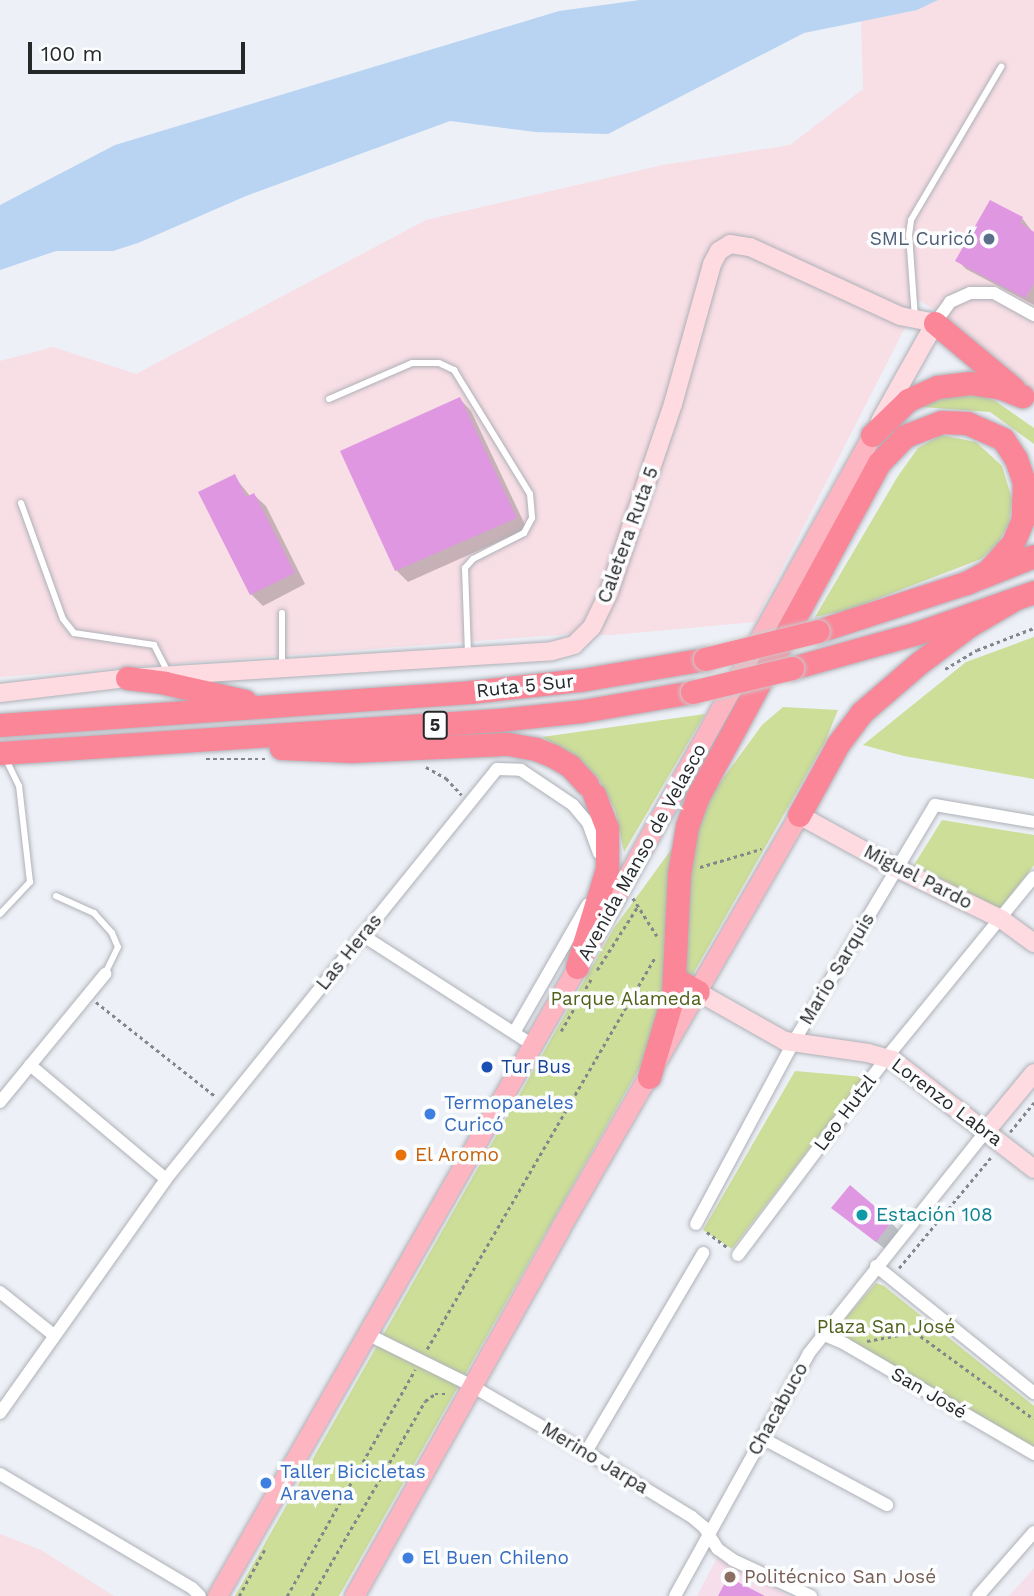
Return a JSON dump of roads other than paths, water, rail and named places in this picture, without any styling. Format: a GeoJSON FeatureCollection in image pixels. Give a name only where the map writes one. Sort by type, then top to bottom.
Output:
{"type":"FeatureCollection","features":[{"type":"Feature","properties":{"kind":"highway"},"geometry":{"type":"LineString","coordinates":[[917,319],[1028,400]]}},
{"type":"Feature","properties":{"kind":"highway"},"geometry":{"type":"LineString","coordinates":[[872,435],[908,400],[937,387],[982,384],[1028,400]]}},
{"type":"Feature","properties":{"kind":"highway"},"geometry":{"type":"LineString","coordinates":[[649,1077],[669,1017],[669,967],[679,874],[687,826],[697,798],[879,463],[905,436],[941,422],[980,426],[1003,439],[1016,459],[1024,482],[1023,519],[1013,543],[988,571],[966,583]]}},
{"type":"Feature","properties":{"kind":"highway","name":"Ruta 5 Sur"},"geometry":{"type":"LineString","coordinates":[[0,725],[534,686],[705,659],[818,631],[966,583],[1034,556]]}},
{"type":"Feature","properties":{"kind":"highway"},"geometry":{"type":"LineString","coordinates":[[799,815],[838,744],[861,713],[919,663],[970,625],[1024,596]]}},
{"type":"Feature","properties":{"kind":"highway","name":"Ruta 5 Sur"},"geometry":{"type":"LineString","coordinates":[[1,753],[522,718],[692,692],[880,644],[1024,596]]}},
{"type":"Feature","properties":{"kind":"highway"},"geometry":{"type":"LineString","coordinates":[[127,678],[280,706]]}},
{"type":"Feature","properties":{"kind":"highway"},"geometry":{"type":"LineString","coordinates":[[176,743],[351,751],[508,744],[527,746],[554,757],[570,766],[590,789],[607,828],[607,869],[577,967]]}},
{"type":"Feature","properties":{"kind":"highway"},"geometry":{"type":"LineString","coordinates":[[669,967],[698,992]]}},
{"type":"Feature","properties":{"kind":"main road","name":"Avenida Manso de Velasco"},"geometry":{"type":"LineString","coordinates":[[217,1596],[624,884],[872,435]]}},
{"type":"Feature","properties":{"kind":"main road"},"geometry":{"type":"LineString","coordinates":[[354,1596],[799,815]]}},
{"type":"Feature","properties":{"kind":"street","name":"Caletera Ruta 5"},"geometry":{"type":"LineString","coordinates":[[0,693],[127,678],[568,648],[580,641],[592,627],[609,592],[659,448],[712,264],[725,246],[739,244],[750,247],[917,319]]}},
{"type":"Feature","properties":{"kind":"street"},"geometry":{"type":"LineString","coordinates":[[918,353],[912,334],[917,319],[970,293],[993,293],[1034,315]]}},
{"type":"Feature","properties":{"kind":"street","name":"Avenida Manso de Velasco"},"geometry":{"type":"LineString","coordinates":[[872,435],[918,353],[917,319]]}},
{"type":"Feature","properties":{"kind":"street","name":"Las Heras"},"geometry":{"type":"LineString","coordinates":[[0,1413],[166,1178],[497,769],[521,770],[573,805],[588,823],[600,855],[594,892],[515,1031]]}},
{"type":"Feature","properties":{"kind":"street","name":"Mario Sarquis"},"geometry":{"type":"LineString","coordinates":[[696,1224],[793,1044],[935,805],[1034,822]]}},
{"type":"Feature","properties":{"kind":"street","name":"Miguel Pardo"},"geometry":{"type":"LineString","coordinates":[[799,815],[896,868],[1001,919],[1034,943]]}},
{"type":"Feature","properties":{"kind":"street","name":"Leo Hutzl"},"geometry":{"type":"LineString","coordinates":[[738,1255],[887,1057],[1034,877]]}},
{"type":"Feature","properties":{"kind":"street"},"geometry":{"type":"LineString","coordinates":[[362,935],[533,1045]]}},
{"type":"Feature","properties":{"kind":"street"},"geometry":{"type":"LineString","coordinates":[[0,1102],[105,974]]}},
{"type":"Feature","properties":{"kind":"street","name":"Lorenzo Labra"},"geometry":{"type":"LineString","coordinates":[[698,992],[793,1044],[887,1057],[1034,1169]]}},
{"type":"Feature","properties":{"kind":"street"},"geometry":{"type":"LineString","coordinates":[[30,1065],[166,1178]]}},
{"type":"Feature","properties":{"kind":"street","name":"Chacabuco"},"geometry":{"type":"LineString","coordinates":[[675,1596],[822,1334],[1034,1073]]}},
{"type":"Feature","properties":{"kind":"street"},"geometry":{"type":"LineString","coordinates":[[586,1452],[703,1252]]}},
{"type":"Feature","properties":{"kind":"street"},"geometry":{"type":"LineString","coordinates":[[876,1266],[1034,1393]]}},
{"type":"Feature","properties":{"kind":"street"},"geometry":{"type":"LineString","coordinates":[[0,1292],[54,1336]]}},
{"type":"Feature","properties":{"kind":"street","name":"Merino Jarpa"},"geometry":{"type":"LineString","coordinates":[[367,1334],[420,1360],[467,1394],[586,1452],[692,1517],[709,1534],[718,1549],[733,1560],[811,1596]]}},
{"type":"Feature","properties":{"kind":"street","name":"San José"},"geometry":{"type":"LineString","coordinates":[[822,1334],[1034,1454]]}},
{"type":"Feature","properties":{"kind":"street"},"geometry":{"type":"LineString","coordinates":[[762,1438],[887,1505]]}},
{"type":"Feature","properties":{"kind":"street"},"geometry":{"type":"LineString","coordinates":[[0,1474],[192,1588],[200,1596]]}},
{"type":"Feature","properties":{"kind":"street"},"geometry":{"type":"LineString","coordinates":[[978,1596],[1034,1532]]}},
{"type":"Feature","properties":{"kind":"lane"},"geometry":{"type":"LineString","coordinates":[[917,319],[909,234],[911,220],[1001,67]]}},
{"type":"Feature","properties":{"kind":"lane"},"geometry":{"type":"LineString","coordinates":[[329,398],[412,363],[439,363],[447,366],[454,370],[530,494],[532,518],[524,533],[473,559],[465,568],[468,656]]}},
{"type":"Feature","properties":{"kind":"lane"},"geometry":{"type":"LineString","coordinates":[[22,503],[63,619],[74,633],[154,645],[170,675]]}},
{"type":"Feature","properties":{"kind":"lane"},"geometry":{"type":"LineString","coordinates":[[282,613],[282,668]]}},
{"type":"Feature","properties":{"kind":"lane"},"geometry":{"type":"LineString","coordinates":[[0,914],[30,882],[19,786],[1,753]]}},
{"type":"Feature","properties":{"kind":"lane"},"geometry":{"type":"LineString","coordinates":[[57,895],[94,913],[112,933],[118,947],[105,974]]}},
{"type":"Feature","properties":{"kind":"water"},"geometry":{"type":"Polygon","coordinates":[[[640,0],[938,0],[917,10],[804,33],[608,134],[535,132],[450,121],[246,196],[138,243],[113,251],[56,251],[0,270],[0,205],[115,145],[559,11],[640,0]]]}},
{"type":"Feature","properties":{"kind":"place","name":"SML Curicó"},"geometry":{"type":"Point","coordinates":[989,239]}},
{"type":"Feature","properties":{"kind":"place","name":"Tur Bus"},"geometry":{"type":"Point","coordinates":[487,1067]}},
{"type":"Feature","properties":{"kind":"place","name":"Termopaneles Curicó"},"geometry":{"type":"Point","coordinates":[430,1114]}},
{"type":"Feature","properties":{"kind":"place","name":"El Aromo"},"geometry":{"type":"Point","coordinates":[401,1155]}},
{"type":"Feature","properties":{"kind":"place","name":"Estación 108"},"geometry":{"type":"Point","coordinates":[862,1215]}},
{"type":"Feature","properties":{"kind":"place","name":"Taller Bicicletas Aravena"},"geometry":{"type":"Point","coordinates":[266,1483]}},
{"type":"Feature","properties":{"kind":"place","name":"El Buen Chileno"},"geometry":{"type":"Point","coordinates":[408,1558]}},
{"type":"Feature","properties":{"kind":"place","name":"Politécnico San José"},"geometry":{"type":"Point","coordinates":[730,1577]}},
{"type":"Feature","properties":{"kind":"park label","name":"Parque Alameda"},"geometry":{"type":"Point","coordinates":[626,999]}},
{"type":"Feature","properties":{"kind":"park label","name":"Plaza San José"},"geometry":{"type":"Point","coordinates":[886,1327]}}]}
